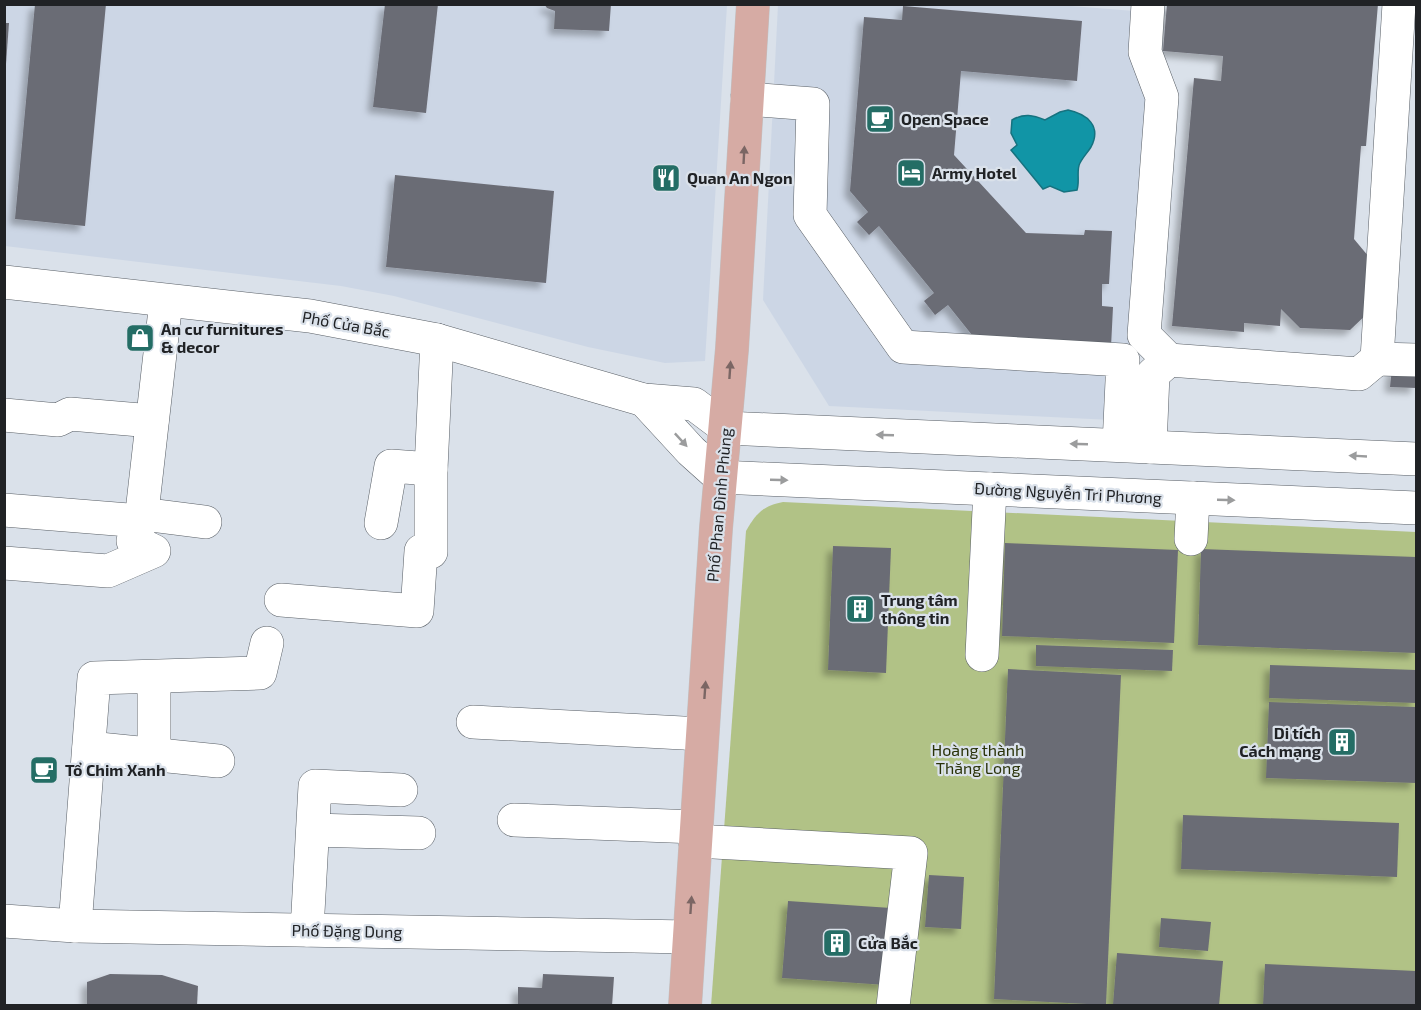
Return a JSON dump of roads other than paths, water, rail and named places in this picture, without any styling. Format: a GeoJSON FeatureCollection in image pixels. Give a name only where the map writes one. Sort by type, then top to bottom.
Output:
{"type":"FeatureCollection","features":[{"type":"Feature","properties":{"kind":"main road","name":"Phố Phan Đình Phùng"},"geometry":{"type":"LineString","coordinates":[[685,1005],[753,4]]}},
{"type":"Feature","properties":{"kind":"street"},"geometry":{"type":"LineString","coordinates":[[1148,4],[1145,52],[1162,97],[1144,335],[1169,360],[1359,374],[1377,359],[1416,360]]}},
{"type":"Feature","properties":{"kind":"street"},"geometry":{"type":"LineString","coordinates":[[1377,359],[1399,4]]}},
{"type":"Feature","properties":{"kind":"street"},"geometry":{"type":"LineString","coordinates":[[747,99],[813,104],[810,215],[903,347],[1123,360],[1135,446]]}},
{"type":"Feature","properties":{"kind":"street","name":"Phố Cửa Bắc"},"geometry":{"type":"LineString","coordinates":[[4,282],[310,316],[437,340],[644,400],[694,404],[726,428]]}},
{"type":"Feature","properties":{"kind":"street"},"geometry":{"type":"LineString","coordinates":[[4,563],[108,571],[154,551],[133,541],[141,518],[166,301]]}},
{"type":"Feature","properties":{"kind":"street"},"geometry":{"type":"LineString","coordinates":[[281,600],[417,611],[421,551],[431,552],[431,469],[437,340]]}},
{"type":"Feature","properties":{"kind":"street"},"geometry":{"type":"LineString","coordinates":[[1135,446],[1153,374],[1169,360]]}},
{"type":"Feature","properties":{"kind":"street"},"geometry":{"type":"LineString","coordinates":[[644,400],[691,451],[720,477]]}},
{"type":"Feature","properties":{"kind":"street"},"geometry":{"type":"LineString","coordinates":[[4,415],[58,420],[69,414],[152,422]]}},
{"type":"Feature","properties":{"kind":"street"},"geometry":{"type":"LineString","coordinates":[[726,428],[1416,459]]}},
{"type":"Feature","properties":{"kind":"street"},"geometry":{"type":"LineString","coordinates":[[381,523],[391,466],[431,469]]}},
{"type":"Feature","properties":{"kind":"street","name":"Đường Nguyễn Tri Phương"},"geometry":{"type":"LineString","coordinates":[[720,477],[1416,508]]}},
{"type":"Feature","properties":{"kind":"street"},"geometry":{"type":"LineString","coordinates":[[982,655],[990,489]]}},
{"type":"Feature","properties":{"kind":"street"},"geometry":{"type":"LineString","coordinates":[[1191,539],[1193,498]]}},
{"type":"Feature","properties":{"kind":"street"},"geometry":{"type":"LineString","coordinates":[[4,510],[205,522]]}},
{"type":"Feature","properties":{"kind":"street"},"geometry":{"type":"LineString","coordinates":[[75,926],[94,678],[260,673],[267,643]]}},
{"type":"Feature","properties":{"kind":"street"},"geometry":{"type":"LineString","coordinates":[[154,677],[154,755]]}},
{"type":"Feature","properties":{"kind":"street"},"geometry":{"type":"LineString","coordinates":[[473,722],[702,734]]}},
{"type":"Feature","properties":{"kind":"street"},"geometry":{"type":"LineString","coordinates":[[88,748],[218,761]]}},
{"type":"Feature","properties":{"kind":"street"},"geometry":{"type":"LineString","coordinates":[[308,930],[315,786],[401,790]]}},
{"type":"Feature","properties":{"kind":"street"},"geometry":{"type":"LineString","coordinates":[[514,820],[911,853],[893,1005]]}},
{"type":"Feature","properties":{"kind":"street"},"geometry":{"type":"LineString","coordinates":[[313,830],[419,833]]}},
{"type":"Feature","properties":{"kind":"street","name":"Phố Đặng Dung"},"geometry":{"type":"LineString","coordinates":[[4,921],[75,926],[689,937]]}},
{"type":"Feature","properties":{"kind":"water"},"geometry":{"type":"Polygon","coordinates":[[[1068,110],[1091,122],[1095,133],[1094,140],[1079,166],[1077,190],[1064,192],[1050,186],[1043,189],[1011,150],[1017,145],[1011,133],[1012,120],[1028,116],[1045,120],[1068,110]]]}},
{"type":"Feature","properties":{"kind":"place","name":"Open Space"},"geometry":{"type":"Point","coordinates":[880,119]}},
{"type":"Feature","properties":{"kind":"place","name":"Army Hotel"},"geometry":{"type":"Point","coordinates":[911,173]}},
{"type":"Feature","properties":{"kind":"place","name":"Quan An Ngon"},"geometry":{"type":"Point","coordinates":[666,178]}},
{"type":"Feature","properties":{"kind":"place","name":"An cư furnitures & decor"},"geometry":{"type":"Point","coordinates":[140,338]}},
{"type":"Feature","properties":{"kind":"place","name":"Trung tâm thông tin"},"geometry":{"type":"Point","coordinates":[860,609]}},
{"type":"Feature","properties":{"kind":"place","name":"Di tích Cách mạng"},"geometry":{"type":"Point","coordinates":[1342,742]}},
{"type":"Feature","properties":{"kind":"place","name":"Tổ Chim Xanh"},"geometry":{"type":"Point","coordinates":[44,770]}},
{"type":"Feature","properties":{"kind":"place","name":"Cửa Bắc"},"geometry":{"type":"Point","coordinates":[837,943]}},
{"type":"Feature","properties":{"kind":"park label","name":"Hoàng thành Thăng Long"},"geometry":{"type":"Point","coordinates":[978,759]}}]}
